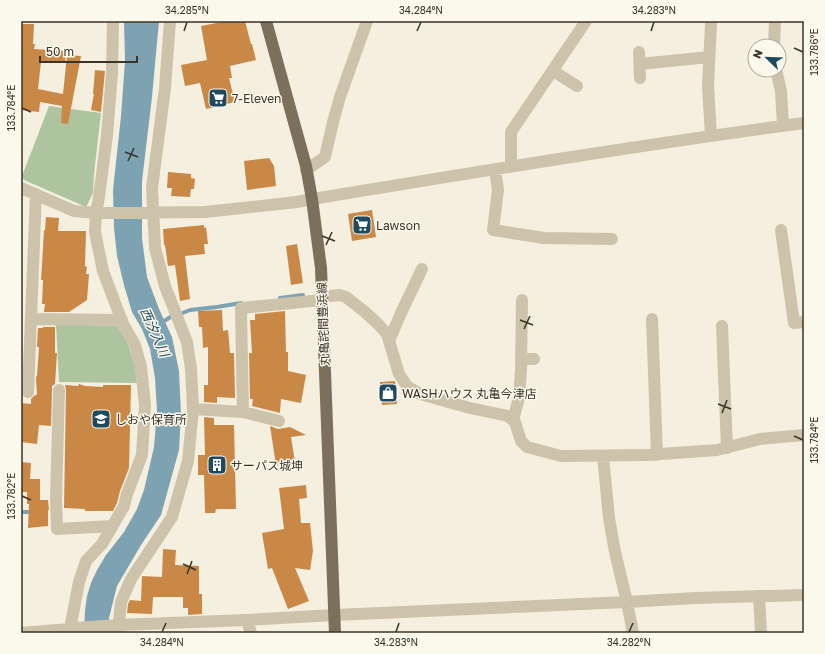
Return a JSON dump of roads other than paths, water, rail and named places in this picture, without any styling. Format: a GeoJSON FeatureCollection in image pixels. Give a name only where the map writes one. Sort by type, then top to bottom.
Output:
{"type":"FeatureCollection","features":[{"type":"Feature","properties":{"kind":"main road","name":"丸亀詫間豊浜線"},"geometry":{"type":"LineString","coordinates":[[266,21],[306,170],[312,199],[321,268],[335,633]]}},
{"type":"Feature","properties":{"kind":"street"},"geometry":{"type":"LineString","coordinates":[[72,630],[79,582],[86,561],[102,544],[124,506],[142,455],[145,405],[141,367],[135,344],[122,320],[103,271],[95,232],[100,213],[99,196],[111,89],[113,21]]}},
{"type":"Feature","properties":{"kind":"street"},"geometry":{"type":"LineString","coordinates":[[117,628],[120,602],[131,579],[172,518],[188,461],[193,409],[188,342],[165,286],[155,248],[152,188],[165,88],[170,21]]}},
{"type":"Feature","properties":{"kind":"street"},"geometry":{"type":"LineString","coordinates":[[306,170],[325,157],[340,97],[367,21]]}},
{"type":"Feature","properties":{"kind":"street"},"geometry":{"type":"LineString","coordinates":[[511,167],[511,132],[586,21]]}},
{"type":"Feature","properties":{"kind":"street"},"geometry":{"type":"LineString","coordinates":[[774,38],[775,21]]}},
{"type":"Feature","properties":{"kind":"street"},"geometry":{"type":"LineString","coordinates":[[711,24],[708,86],[712,136]]}},
{"type":"Feature","properties":{"kind":"street"},"geometry":{"type":"LineString","coordinates":[[639,52],[640,78]]}},
{"type":"Feature","properties":{"kind":"street"},"geometry":{"type":"LineString","coordinates":[[640,64],[709,57]]}},
{"type":"Feature","properties":{"kind":"street"},"geometry":{"type":"LineString","coordinates":[[553,70],[577,86]]}},
{"type":"Feature","properties":{"kind":"street"},"geometry":{"type":"LineString","coordinates":[[778,78],[781,91],[783,126]]}},
{"type":"Feature","properties":{"kind":"street"},"geometry":{"type":"LineString","coordinates":[[21,188],[74,211],[100,213],[205,212],[297,202],[511,167],[804,123]]}},
{"type":"Feature","properties":{"kind":"street"},"geometry":{"type":"LineString","coordinates":[[495,170],[498,190],[493,230],[544,238],[612,239]]}},
{"type":"Feature","properties":{"kind":"street"},"geometry":{"type":"LineString","coordinates":[[28,392],[36,194]]}},
{"type":"Feature","properties":{"kind":"street"},"geometry":{"type":"LineString","coordinates":[[781,230],[792,270],[794,323],[804,322]]}},
{"type":"Feature","properties":{"kind":"street"},"geometry":{"type":"LineString","coordinates":[[389,341],[422,270]]}},
{"type":"Feature","properties":{"kind":"street"},"geometry":{"type":"LineString","coordinates":[[243,412],[241,308],[339,295],[346,297],[365,312],[387,334],[399,374],[407,386],[420,394],[470,408],[508,416],[515,422],[521,441],[527,447],[561,456],[657,454],[717,450],[760,439],[804,435]]}},
{"type":"Feature","properties":{"kind":"street"},"geometry":{"type":"LineString","coordinates":[[513,420],[518,398],[521,359],[522,300]]}},
{"type":"Feature","properties":{"kind":"street"},"geometry":{"type":"LineString","coordinates":[[652,319],[657,454]]}},
{"type":"Feature","properties":{"kind":"street"},"geometry":{"type":"LineString","coordinates":[[30,320],[122,320]]}},
{"type":"Feature","properties":{"kind":"street"},"geometry":{"type":"LineString","coordinates":[[722,326],[729,383],[727,448]]}},
{"type":"Feature","properties":{"kind":"street"},"geometry":{"type":"LineString","coordinates":[[521,359],[534,360]]}},
{"type":"Feature","properties":{"kind":"street"},"geometry":{"type":"LineString","coordinates":[[60,390],[56,500],[57,529],[112,526]]}},
{"type":"Feature","properties":{"kind":"street"},"geometry":{"type":"LineString","coordinates":[[193,409],[243,412],[279,421]]}},
{"type":"Feature","properties":{"kind":"street"},"geometry":{"type":"LineString","coordinates":[[603,456],[609,518],[633,633]]}},
{"type":"Feature","properties":{"kind":"street"},"geometry":{"type":"LineString","coordinates":[[21,633],[335,615],[696,598],[804,595]]}},
{"type":"Feature","properties":{"kind":"street"},"geometry":{"type":"LineString","coordinates":[[759,596],[761,633]]}},
{"type":"Feature","properties":{"kind":"street"},"geometry":{"type":"LineString","coordinates":[[247,620],[251,633]]}},
{"type":"Feature","properties":{"kind":"water","name":"西汐入川"},"geometry":{"type":"Polygon","coordinates":[[[124,21],[159,21],[142,181],[142,238],[147,277],[159,309],[172,337],[179,371],[181,414],[179,450],[161,515],[117,586],[109,618],[109,633],[84,633],[85,610],[91,583],[106,555],[124,532],[137,509],[144,490],[154,447],[157,411],[155,378],[150,349],[142,329],[132,312],[117,256],[114,228],[113,190],[125,61],[124,21]]]}},
{"type":"Feature","properties":{"kind":"waterway"},"geometry":{"type":"LineString","coordinates":[[280,298],[303,295]]}},
{"type":"Feature","properties":{"kind":"waterway"},"geometry":{"type":"LineString","coordinates":[[180,314],[190,310],[241,303]]}},
{"type":"Feature","properties":{"kind":"waterway","name":"西汐入川"},"geometry":{"type":"LineString","coordinates":[[161,323],[172,316]]}},
{"type":"Feature","properties":{"kind":"waterway"},"geometry":{"type":"LineString","coordinates":[[21,512],[34,512]]}},
{"type":"Feature","properties":{"kind":"place","name":"7-Eleven"},"geometry":{"type":"Point","coordinates":[218,98]}},
{"type":"Feature","properties":{"kind":"place","name":"Lawson"},"geometry":{"type":"Point","coordinates":[362,225]}},
{"type":"Feature","properties":{"kind":"place","name":"WASHハウス 丸亀今津店"},"geometry":{"type":"Point","coordinates":[388,393]}},
{"type":"Feature","properties":{"kind":"place","name":"しおや保育所"},"geometry":{"type":"Point","coordinates":[101,419]}},
{"type":"Feature","properties":{"kind":"place","name":"サーパス城坤"},"geometry":{"type":"Point","coordinates":[217,465]}}]}
